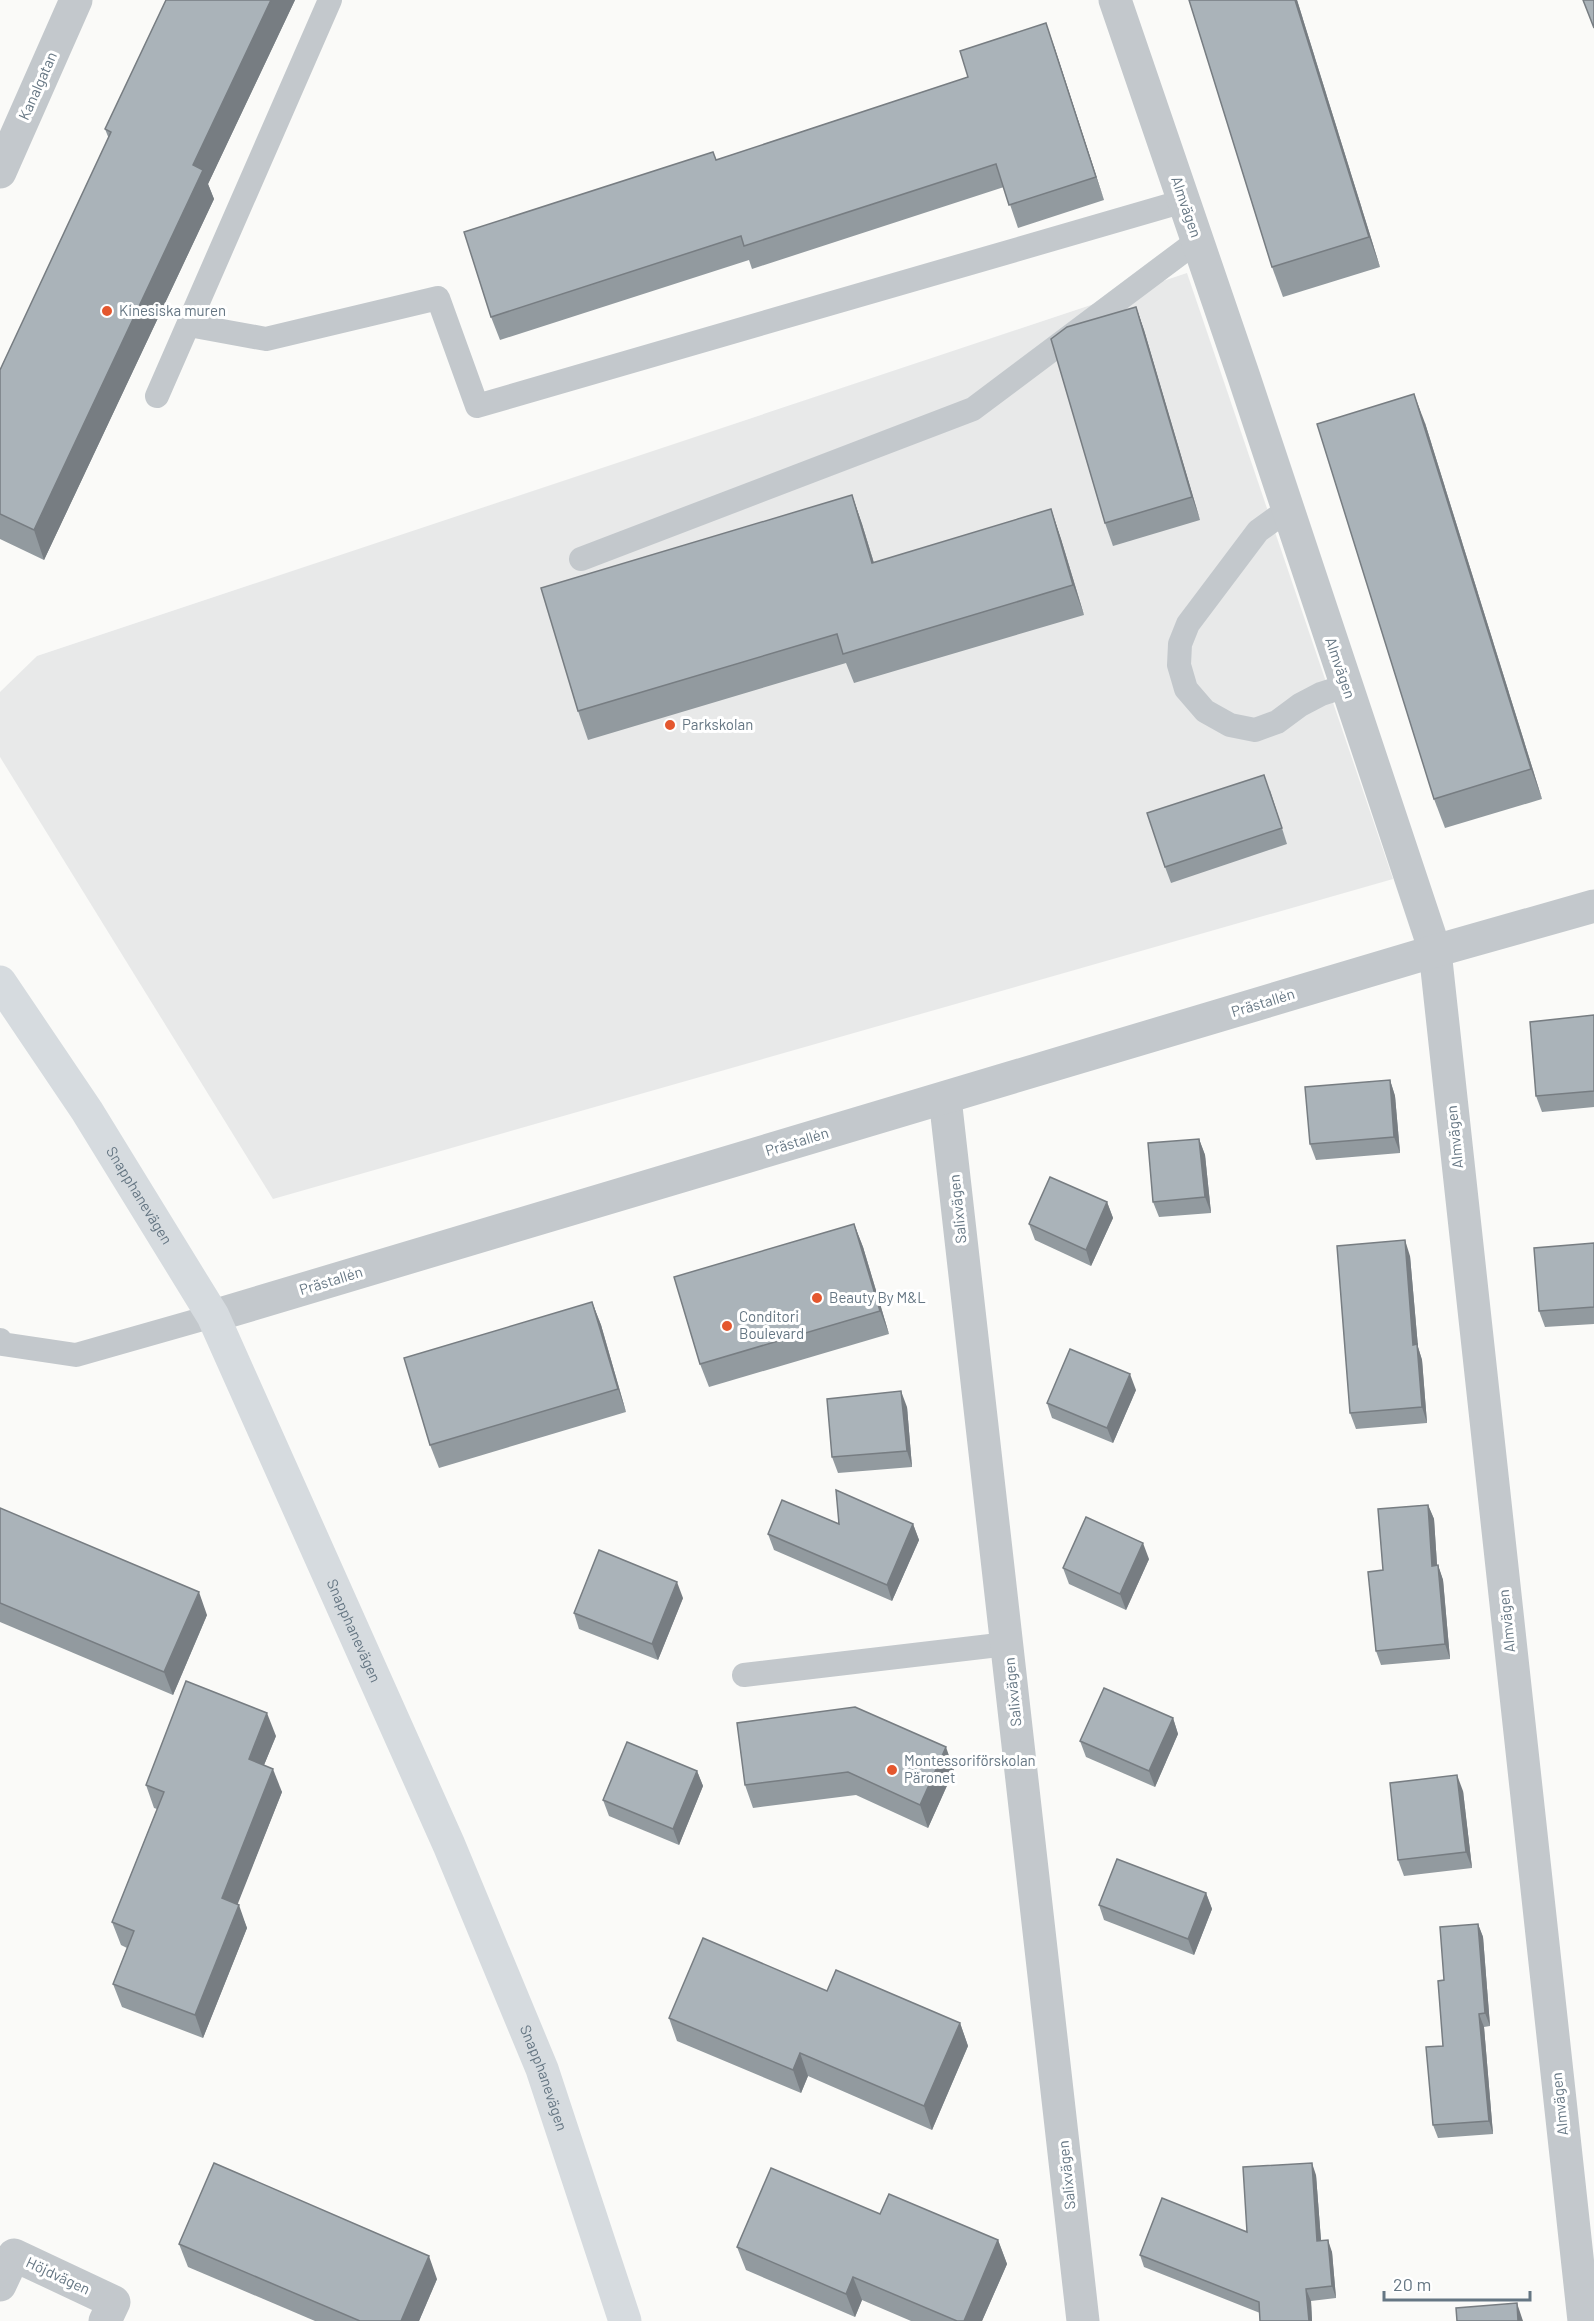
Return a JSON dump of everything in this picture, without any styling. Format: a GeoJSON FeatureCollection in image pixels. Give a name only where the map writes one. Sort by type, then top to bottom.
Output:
{"type":"FeatureCollection","features":[{"type":"Feature","properties":{"kind":"main road","name":"Snapphanevägen"},"geometry":{"type":"LineString","coordinates":[[0,982],[87,1111],[213,1316],[449,1845],[533,2048],[625,2321]]}},
{"type":"Feature","properties":{"kind":"street","name":"Kanalgatan"},"geometry":{"type":"LineString","coordinates":[[0,172],[76,0]]}},
{"type":"Feature","properties":{"kind":"street","name":"Almvägen"},"geometry":{"type":"LineString","coordinates":[[1115,0],[1435,951],[1584,2321]]}},
{"type":"Feature","properties":{"kind":"street","name":"Prästallén"},"geometry":{"type":"LineString","coordinates":[[213,1316],[1435,951],[1594,906]]}},
{"type":"Feature","properties":{"kind":"street","name":"Salixvägen"},"geometry":{"type":"LineString","coordinates":[[945,1098],[1083,2321]]}},
{"type":"Feature","properties":{"kind":"street","name":"Höjdvägen"},"geometry":{"type":"LineString","coordinates":[[0,2285],[14,2255],[114,2302],[105,2321]]}},
{"type":"Feature","properties":{"kind":"lane"},"geometry":{"type":"LineString","coordinates":[[157,396],[330,0]]}},
{"type":"Feature","properties":{"kind":"lane"},"geometry":{"type":"LineString","coordinates":[[189,325],[266,339],[438,298],[477,406],[1184,201]]}},
{"type":"Feature","properties":{"kind":"lane"},"geometry":{"type":"LineString","coordinates":[[581,559],[973,409],[1197,241]]}},
{"type":"Feature","properties":{"kind":"lane"},"geometry":{"type":"LineString","coordinates":[[1287,510],[1258,531],[1188,624],[1180,644],[1179,665],[1186,689],[1205,711],[1230,725],[1255,730],[1276,722],[1321,694],[1346,686]]}},
{"type":"Feature","properties":{"kind":"lane","name":"Prästallén"},"geometry":{"type":"LineString","coordinates":[[0,1340],[2,1344],[76,1356],[213,1316]]}},
{"type":"Feature","properties":{"kind":"lane"},"geometry":{"type":"LineString","coordinates":[[744,1675],[1007,1644]]}},
{"type":"Feature","properties":{"kind":"shaded area","name":"Parkskolan"},"geometry":{"type":"Polygon","coordinates":[[[1187,273],[1393,879],[273,1199],[0,757],[0,692],[37,656],[1187,273]]]}},
{"type":"Feature","properties":{"kind":"building","name":"Kinesiska muren"},"geometry":{"type":"Polygon","coordinates":[[[166,0],[271,0],[193,165],[203,170],[34,530],[0,514],[0,370],[111,132],[105,129],[166,0]]]}},
{"type":"Feature","properties":{"kind":"building"},"geometry":{"type":"Polygon","coordinates":[[[1189,0],[1295,0],[1369,237],[1272,267],[1189,0]]]}},
{"type":"Feature","properties":{"kind":"building"},"geometry":{"type":"Polygon","coordinates":[[[1583,0],[1594,0],[1594,28],[1583,0]]]}},
{"type":"Feature","properties":{"kind":"building"},"geometry":{"type":"Polygon","coordinates":[[[1046,23],[1096,177],[1009,205],[996,164],[744,246],[741,236],[491,317],[464,232],[713,152],[716,160],[968,77],[960,51],[1046,23]]]}},
{"type":"Feature","properties":{"kind":"building"},"geometry":{"type":"Polygon","coordinates":[[[1136,307],[1192,497],[1105,523],[1051,339],[1067,327],[1136,307]]]}},
{"type":"Feature","properties":{"kind":"building"},"geometry":{"type":"Polygon","coordinates":[[[1414,394],[1531,769],[1434,799],[1317,424],[1414,394]]]}},
{"type":"Feature","properties":{"kind":"building"},"geometry":{"type":"Polygon","coordinates":[[[852,495],[872,563],[1051,509],[1073,585],[843,654],[837,634],[578,711],[541,588],[852,495]]]}},
{"type":"Feature","properties":{"kind":"building"},"geometry":{"type":"Polygon","coordinates":[[[1264,775],[1282,828],[1165,867],[1147,813],[1264,775]]]}},
{"type":"Feature","properties":{"kind":"building"},"geometry":{"type":"Polygon","coordinates":[[[1594,1015],[1594,1091],[1536,1096],[1530,1022],[1594,1015]]]}},
{"type":"Feature","properties":{"kind":"building"},"geometry":{"type":"Polygon","coordinates":[[[1390,1080],[1394,1137],[1310,1144],[1305,1087],[1390,1080]]]}},
{"type":"Feature","properties":{"kind":"building"},"geometry":{"type":"Polygon","coordinates":[[[1199,1139],[1205,1197],[1153,1202],[1148,1143],[1199,1139]]]}},
{"type":"Feature","properties":{"kind":"building"},"geometry":{"type":"Polygon","coordinates":[[[1050,1177],[1107,1202],[1086,1250],[1029,1224],[1050,1177]]]}},
{"type":"Feature","properties":{"kind":"building"},"geometry":{"type":"Polygon","coordinates":[[[854,1224],[880,1311],[700,1364],[674,1277],[854,1224]]]}},
{"type":"Feature","properties":{"kind":"building"},"geometry":{"type":"Polygon","coordinates":[[[1405,1240],[1413,1345],[1417,1344],[1422,1407],[1350,1413],[1337,1246],[1405,1240]]]}},
{"type":"Feature","properties":{"kind":"building"},"geometry":{"type":"Polygon","coordinates":[[[1594,1243],[1594,1307],[1539,1311],[1534,1248],[1594,1243]]]}},
{"type":"Feature","properties":{"kind":"building"},"geometry":{"type":"Polygon","coordinates":[[[592,1302],[618,1389],[430,1445],[404,1358],[592,1302]]]}},
{"type":"Feature","properties":{"kind":"building"},"geometry":{"type":"Polygon","coordinates":[[[1070,1349],[1130,1374],[1107,1428],[1047,1403],[1070,1349]]]}},
{"type":"Feature","properties":{"kind":"building"},"geometry":{"type":"Polygon","coordinates":[[[901,1391],[907,1451],[832,1457],[827,1399],[901,1391]]]}},
{"type":"Feature","properties":{"kind":"building"},"geometry":{"type":"Polygon","coordinates":[[[836,1490],[913,1524],[887,1585],[768,1534],[782,1500],[839,1524],[836,1490]]]}},
{"type":"Feature","properties":{"kind":"building"},"geometry":{"type":"Polygon","coordinates":[[[1428,1505],[1432,1566],[1438,1565],[1445,1644],[1376,1651],[1368,1572],[1383,1570],[1378,1509],[1428,1505]]]}},
{"type":"Feature","properties":{"kind":"building"},"geometry":{"type":"Polygon","coordinates":[[[0,1508],[199,1592],[164,1672],[0,1603],[0,1508]]]}},
{"type":"Feature","properties":{"kind":"building"},"geometry":{"type":"Polygon","coordinates":[[[1086,1517],[1143,1543],[1120,1594],[1063,1568],[1086,1517]]]}},
{"type":"Feature","properties":{"kind":"building"},"geometry":{"type":"Polygon","coordinates":[[[599,1550],[677,1582],[652,1644],[574,1613],[599,1550]]]}},
{"type":"Feature","properties":{"kind":"building"},"geometry":{"type":"Polygon","coordinates":[[[186,1681],[267,1713],[249,1759],[273,1769],[222,1898],[239,1905],[195,2015],[113,1984],[134,1931],[112,1922],[164,1792],[146,1785],[186,1681]]]}},
{"type":"Feature","properties":{"kind":"building"},"geometry":{"type":"Polygon","coordinates":[[[1104,1688],[1173,1718],[1149,1771],[1080,1741],[1104,1688]]]}},
{"type":"Feature","properties":{"kind":"building"},"geometry":{"type":"Polygon","coordinates":[[[855,1707],[946,1747],[920,1805],[848,1772],[745,1785],[737,1723],[855,1707]]]}},
{"type":"Feature","properties":{"kind":"building"},"geometry":{"type":"Polygon","coordinates":[[[627,1742],[697,1771],[673,1829],[603,1800],[627,1742]]]}},
{"type":"Feature","properties":{"kind":"building"},"geometry":{"type":"Polygon","coordinates":[[[1457,1775],[1466,1852],[1398,1860],[1390,1783],[1457,1775]]]}},
{"type":"Feature","properties":{"kind":"building"},"geometry":{"type":"Polygon","coordinates":[[[1117,1859],[1206,1893],[1188,1939],[1099,1905],[1117,1859]]]}},
{"type":"Feature","properties":{"kind":"building"},"geometry":{"type":"Polygon","coordinates":[[[1478,1924],[1485,2013],[1479,2014],[1489,2121],[1433,2125],[1426,2047],[1443,2046],[1438,1981],[1444,1980],[1440,1927],[1478,1924]]]}},
{"type":"Feature","properties":{"kind":"building"},"geometry":{"type":"Polygon","coordinates":[[[703,1938],[827,1991],[836,1970],[960,2023],[924,2106],[800,2053],[793,2070],[669,2018],[703,1938]]]}},
{"type":"Feature","properties":{"kind":"building"},"geometry":{"type":"Polygon","coordinates":[[[214,2163],[429,2256],[401,2321],[360,2321],[179,2244],[214,2163]]]}},
{"type":"Feature","properties":{"kind":"building"},"geometry":{"type":"Polygon","coordinates":[[[1312,2163],[1317,2241],[1328,2240],[1332,2286],[1306,2289],[1309,2321],[1260,2321],[1259,2302],[1140,2255],[1162,2198],[1247,2232],[1243,2167],[1312,2163]]]}},
{"type":"Feature","properties":{"kind":"building"},"geometry":{"type":"Polygon","coordinates":[[[771,2168],[880,2214],[889,2194],[998,2240],[964,2321],[957,2321],[853,2277],[846,2294],[737,2247],[771,2168]]]}},
{"type":"Feature","properties":{"kind":"building"},"geometry":{"type":"Polygon","coordinates":[[[1517,2303],[1518,2321],[1457,2321],[1456,2308],[1517,2303]]]}},
{"type":"Feature","properties":{"kind":"place","name":"Kinesiska muren"},"geometry":{"type":"Point","coordinates":[107,311]}},
{"type":"Feature","properties":{"kind":"place","name":"Parkskolan"},"geometry":{"type":"Point","coordinates":[670,725]}},
{"type":"Feature","properties":{"kind":"place","name":"Beauty By M&L"},"geometry":{"type":"Point","coordinates":[817,1298]}},
{"type":"Feature","properties":{"kind":"place","name":"Conditori Boulevard"},"geometry":{"type":"Point","coordinates":[727,1326]}},
{"type":"Feature","properties":{"kind":"place","name":"Montessoriförskolan Päronet"},"geometry":{"type":"Point","coordinates":[892,1770]}}]}
